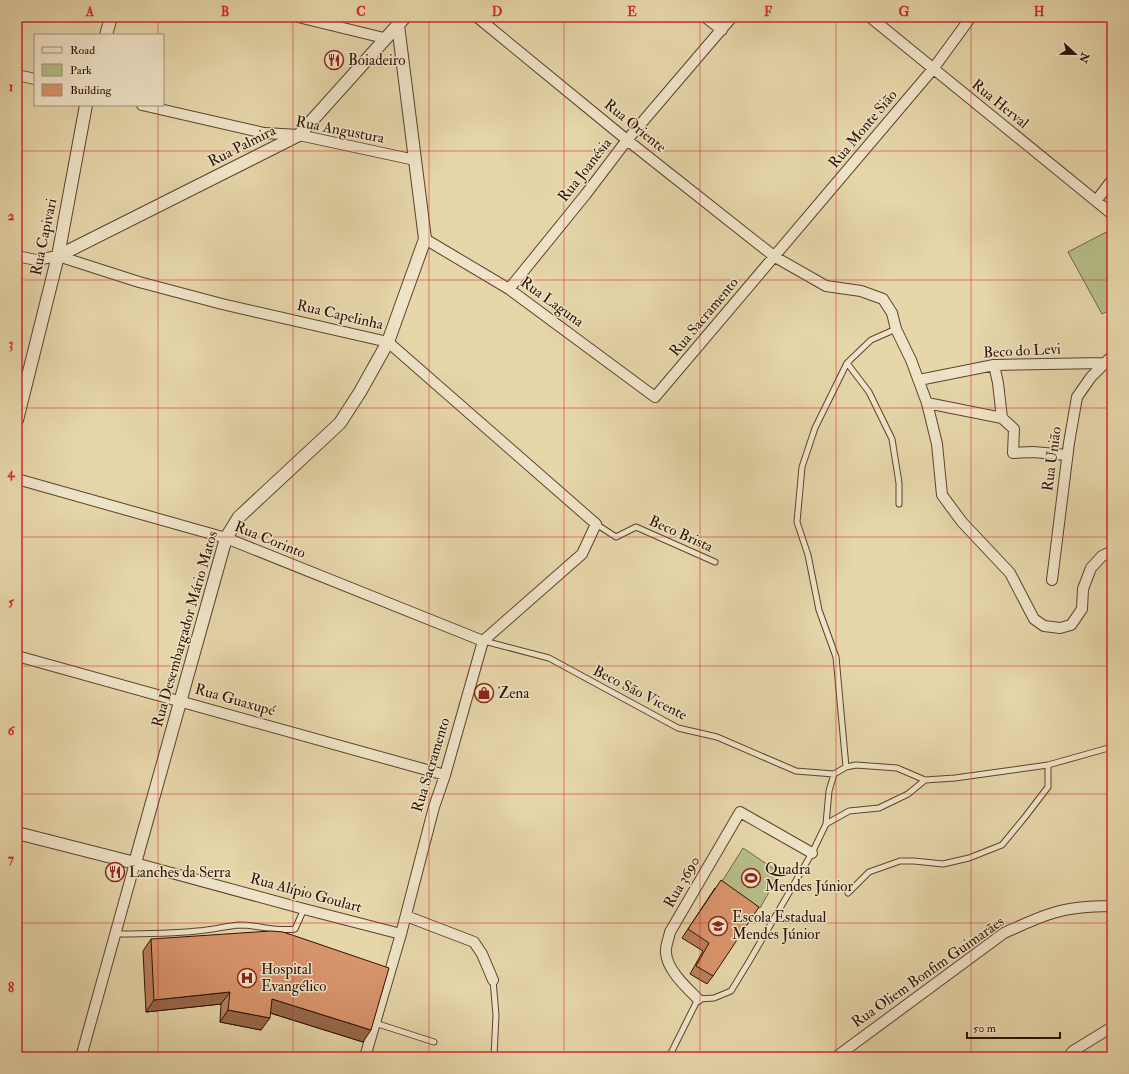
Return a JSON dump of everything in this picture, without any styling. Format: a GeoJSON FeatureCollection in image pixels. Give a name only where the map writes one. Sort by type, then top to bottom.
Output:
{"type":"FeatureCollection","features":[{"type":"Feature","properties":{"kind":"street"},"geometry":{"type":"LineString","coordinates":[[106,34],[111,17]]}},
{"type":"Feature","properties":{"kind":"street"},"geometry":{"type":"LineString","coordinates":[[298,17],[384,38]]}},
{"type":"Feature","properties":{"kind":"street","name":"Rua Oriente"},"geometry":{"type":"LineString","coordinates":[[477,17],[627,140],[775,257],[826,286],[861,291],[883,299],[892,313],[896,329]]}},
{"type":"Feature","properties":{"kind":"street"},"geometry":{"type":"LineString","coordinates":[[705,17],[722,30]]}},
{"type":"Feature","properties":{"kind":"street","name":"Rua Joanésia"},"geometry":{"type":"LineString","coordinates":[[509,289],[586,194],[627,140],[732,17]]}},
{"type":"Feature","properties":{"kind":"street","name":"Rua Herval"},"geometry":{"type":"LineString","coordinates":[[870,17],[1112,214]]}},
{"type":"Feature","properties":{"kind":"street","name":"Rua Monte Sião"},"geometry":{"type":"LineString","coordinates":[[775,257],[933,69],[971,17]]}},
{"type":"Feature","properties":{"kind":"street","name":"Rua Palmira"},"geometry":{"type":"LineString","coordinates":[[58,256],[299,135],[384,38],[402,21]]}},
{"type":"Feature","properties":{"kind":"street","name":"Rua Desembargador Mário Matos"},"geometry":{"type":"LineString","coordinates":[[84,1056],[114,934],[226,538],[239,517],[340,423],[360,392],[388,342],[425,239],[415,160],[402,21]]}},
{"type":"Feature","properties":{"kind":"street"},"geometry":{"type":"LineString","coordinates":[[17,75],[34,79]]}},
{"type":"Feature","properties":{"kind":"street","name":"Rua Capivari"},"geometry":{"type":"LineString","coordinates":[[17,420],[58,256],[86,106]]}},
{"type":"Feature","properties":{"kind":"street","name":"Rua Angustura"},"geometry":{"type":"LineString","coordinates":[[146,106],[264,134],[299,135],[415,160]]}},
{"type":"Feature","properties":{"kind":"street"},"geometry":{"type":"LineString","coordinates":[[1096,201],[1112,180]]}},
{"type":"Feature","properties":{"kind":"street","name":"Rua Laguna"},"geometry":{"type":"LineString","coordinates":[[425,239],[509,289],[656,397]]}},
{"type":"Feature","properties":{"kind":"street","name":"Rua Capelinha"},"geometry":{"type":"LineString","coordinates":[[17,256],[36,260],[58,256],[146,284],[222,304],[388,342],[596,524]]}},
{"type":"Feature","properties":{"kind":"street","name":"Rua Sacramento"},"geometry":{"type":"LineString","coordinates":[[656,397],[775,257]]}},
{"type":"Feature","properties":{"kind":"street"},"geometry":{"type":"LineString","coordinates":[[896,329],[919,380],[927,403],[937,444],[942,495],[962,522],[1010,573],[1034,619],[1044,626],[1060,628],[1071,625],[1082,609],[1083,589],[1091,568],[1102,556],[1112,551]]}},
{"type":"Feature","properties":{"kind":"street","name":"Rua União"},"geometry":{"type":"LineString","coordinates":[[1052,580],[1067,456],[1078,396],[1091,377],[1112,356]]}},
{"type":"Feature","properties":{"kind":"street","name":"Beco do Levi"},"geometry":{"type":"LineString","coordinates":[[919,380],[994,365],[1104,364]]}},
{"type":"Feature","properties":{"kind":"street"},"geometry":{"type":"LineString","coordinates":[[994,365],[998,383],[1002,418]]}},
{"type":"Feature","properties":{"kind":"street"},"geometry":{"type":"LineString","coordinates":[[927,403],[1002,418],[1014,429],[1013,453],[1032,452],[1067,456]]}},
{"type":"Feature","properties":{"kind":"street","name":"Rua Corinto"},"geometry":{"type":"LineString","coordinates":[[17,479],[226,538],[483,641]]}},
{"type":"Feature","properties":{"kind":"street"},"geometry":{"type":"LineString","coordinates":[[483,641],[582,554],[596,524]]}},
{"type":"Feature","properties":{"kind":"street","name":"Rua Sacramento"},"geometry":{"type":"LineString","coordinates":[[365,1057],[406,916],[434,807],[445,774],[483,641]]}},
{"type":"Feature","properties":{"kind":"street","name":"Rua Guaxupé"},"geometry":{"type":"LineString","coordinates":[[17,656],[445,774]]}},
{"type":"Feature","properties":{"kind":"street","name":"Rua 3690"},"geometry":{"type":"LineString","coordinates":[[698,999],[682,983],[672,970],[666,953],[670,932],[740,812],[812,853]]}},
{"type":"Feature","properties":{"kind":"street","name":"Rua Alípio Goulart"},"geometry":{"type":"LineString","coordinates":[[17,833],[401,934]]}},
{"type":"Feature","properties":{"kind":"street","name":"Rua Oliem Bonfim Guimarães"},"geometry":{"type":"LineString","coordinates":[[836,1057],[1004,934],[1054,912],[1086,906],[1112,906]]}},
{"type":"Feature","properties":{"kind":"street"},"geometry":{"type":"LineString","coordinates":[[406,916],[474,942],[482,954],[493,980]]}},
{"type":"Feature","properties":{"kind":"street"},"geometry":{"type":"LineString","coordinates":[[1069,1055],[1112,1027]]}},
{"type":"Feature","properties":{"kind":"lane"},"geometry":{"type":"LineString","coordinates":[[846,767],[836,657],[819,610],[808,555],[797,522],[802,467],[815,428],[846,363],[871,340],[896,329]]}},
{"type":"Feature","properties":{"kind":"lane"},"geometry":{"type":"LineString","coordinates":[[846,363],[869,392],[892,439],[900,483],[899,504]]}},
{"type":"Feature","properties":{"kind":"lane","name":"Beco Brista"},"geometry":{"type":"LineString","coordinates":[[596,524],[616,537],[636,528],[715,562]]}},
{"type":"Feature","properties":{"kind":"lane","name":"Beco São Vicente"},"geometry":{"type":"LineString","coordinates":[[483,641],[549,658],[678,728],[717,737],[796,771],[834,774]]}},
{"type":"Feature","properties":{"kind":"lane"},"geometry":{"type":"LineString","coordinates":[[669,1057],[698,999],[714,998],[731,991],[812,853],[826,824],[828,791],[834,774],[846,767],[856,765],[897,768],[925,780],[955,778],[1048,765],[1112,747]]}},
{"type":"Feature","properties":{"kind":"lane"},"geometry":{"type":"LineString","coordinates":[[848,894],[869,872],[900,861],[943,864],[969,858],[1002,845],[1025,818],[1048,787],[1048,765]]}},
{"type":"Feature","properties":{"kind":"lane"},"geometry":{"type":"LineString","coordinates":[[826,824],[849,811],[879,808],[908,794],[925,780]]}},
{"type":"Feature","properties":{"kind":"lane"},"geometry":{"type":"LineString","coordinates":[[114,934],[163,934],[240,926],[262,926],[287,930],[295,928],[304,909]]}},
{"type":"Feature","properties":{"kind":"lane"},"geometry":{"type":"LineString","coordinates":[[493,980],[496,1015],[494,1057]]}},
{"type":"Feature","properties":{"kind":"lane"},"geometry":{"type":"LineString","coordinates":[[375,1023],[434,1042]]}},
{"type":"Feature","properties":{"kind":"green space"},"geometry":{"type":"Polygon","coordinates":[[[1112,229],[1112,309],[1102,314],[1068,252],[1112,229]]]}},
{"type":"Feature","properties":{"kind":"green space","name":"Quadra Mendes Júnior"},"geometry":{"type":"Polygon","coordinates":[[[743,848],[780,873],[760,908],[721,883],[743,848]]]}},
{"type":"Feature","properties":{"kind":"building","name":"Escola Estadual Mendes Júnior"},"geometry":{"type":"Polygon","coordinates":[[[721,880],[759,907],[713,976],[696,966],[709,943],[688,929],[721,880]]]}},
{"type":"Feature","properties":{"kind":"building","name":"Hospital Evangélico"},"geometry":{"type":"Polygon","coordinates":[[[271,931],[283,932],[389,968],[371,1030],[272,999],[270,1018],[228,1010],[230,992],[154,1000],[151,939],[271,931]]]}},
{"type":"Feature","properties":{"kind":"place","name":"Boiadeiro"},"geometry":{"type":"Point","coordinates":[334,60]}},
{"type":"Feature","properties":{"kind":"place","name":"Zena"},"geometry":{"type":"Point","coordinates":[484,693]}},
{"type":"Feature","properties":{"kind":"place","name":"Lanches da Serra"},"geometry":{"type":"Point","coordinates":[115,872]}},
{"type":"Feature","properties":{"kind":"place","name":"Quadra Mendes Júnior"},"geometry":{"type":"Point","coordinates":[751,878]}},
{"type":"Feature","properties":{"kind":"place","name":"Escola Estadual Mendes Júnior"},"geometry":{"type":"Point","coordinates":[718,926]}},
{"type":"Feature","properties":{"kind":"place","name":"Hospital Evangélico"},"geometry":{"type":"Point","coordinates":[247,978]}}]}
